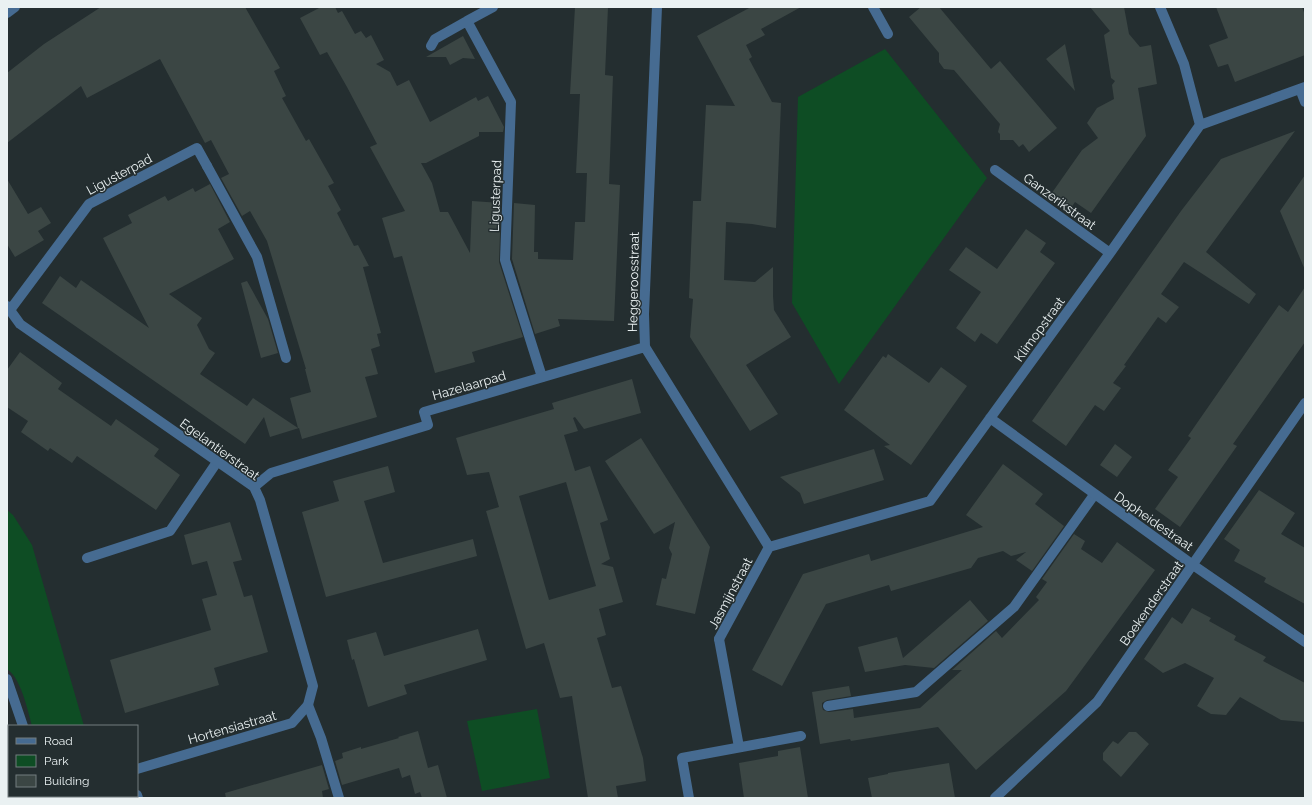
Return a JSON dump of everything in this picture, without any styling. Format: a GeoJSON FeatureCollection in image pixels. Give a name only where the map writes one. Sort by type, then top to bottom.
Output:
{"type":"FeatureCollection","features":[{"type":"Feature","properties":{"kind":"street"},"geometry":{"type":"LineString","coordinates":[[7,13],[15,7]]}},
{"type":"Feature","properties":{"kind":"street"},"geometry":{"type":"LineString","coordinates":[[431,46],[435,39],[493,7]]}},
{"type":"Feature","properties":{"kind":"street","name":"Heggeroosstraat"},"geometry":{"type":"LineString","coordinates":[[657,7],[644,314],[645,348],[769,547]]}},
{"type":"Feature","properties":{"kind":"street"},"geometry":{"type":"LineString","coordinates":[[873,7],[888,34]]}},
{"type":"Feature","properties":{"kind":"street"},"geometry":{"type":"LineString","coordinates":[[1160,7],[1184,64],[1200,125],[1302,88],[1305,102]]}},
{"type":"Feature","properties":{"kind":"street","name":"Ligusterpad"},"geometry":{"type":"LineString","coordinates":[[467,21],[511,102],[505,260],[542,377]]}},
{"type":"Feature","properties":{"kind":"street","name":"Klimopstraat"},"geometry":{"type":"LineString","coordinates":[[769,547],[930,501],[1110,253],[1200,125]]}},
{"type":"Feature","properties":{"kind":"street","name":"Ligusterpad"},"geometry":{"type":"LineString","coordinates":[[8,308],[89,204],[197,148],[257,257],[286,358]]}},
{"type":"Feature","properties":{"kind":"street","name":"Ganzerikstraat"},"geometry":{"type":"LineString","coordinates":[[995,170],[1110,253]]}},
{"type":"Feature","properties":{"kind":"street","name":"Egelantierstraat"},"geometry":{"type":"LineString","coordinates":[[8,308],[20,324],[254,487],[260,500],[313,686]]}},
{"type":"Feature","properties":{"kind":"street","name":"Hazelaarpad"},"geometry":{"type":"LineString","coordinates":[[254,487],[271,473],[428,425],[424,412],[645,348]]}},
{"type":"Feature","properties":{"kind":"street","name":"Boekenderstraat"},"geometry":{"type":"LineString","coordinates":[[995,798],[1097,702],[1305,403]]}},
{"type":"Feature","properties":{"kind":"street","name":"Dopheidestraat"},"geometry":{"type":"LineString","coordinates":[[990,418],[1094,495],[1305,642]]}},
{"type":"Feature","properties":{"kind":"street"},"geometry":{"type":"LineString","coordinates":[[88,558],[170,531],[218,462]]}},
{"type":"Feature","properties":{"kind":"street"},"geometry":{"type":"LineString","coordinates":[[828,706],[916,692],[1014,608],[1094,495]]}},
{"type":"Feature","properties":{"kind":"street","name":"Jasmijnstraat"},"geometry":{"type":"LineString","coordinates":[[738,747],[719,639],[769,547]]}},
{"type":"Feature","properties":{"kind":"street"},"geometry":{"type":"LineString","coordinates":[[7,679],[22,725]]}},
{"type":"Feature","properties":{"kind":"street","name":"Hortensiastraat"},"geometry":{"type":"LineString","coordinates":[[138,768],[292,723],[308,705],[313,686]]}},
{"type":"Feature","properties":{"kind":"street"},"geometry":{"type":"LineString","coordinates":[[308,705],[321,738],[339,798]]}},
{"type":"Feature","properties":{"kind":"street"},"geometry":{"type":"LineString","coordinates":[[689,798],[682,758],[800,736]]}},
{"type":"Feature","properties":{"kind":"green space"},"geometry":{"type":"Polygon","coordinates":[[[885,49],[987,178],[839,384],[792,303],[798,97],[885,49]]]}},
{"type":"Feature","properties":{"kind":"green space"},"geometry":{"type":"Polygon","coordinates":[[[7,510],[13,515],[32,545],[84,725],[32,725],[20,687],[12,673],[7,669],[7,510]]]}},
{"type":"Feature","properties":{"kind":"green space"},"geometry":{"type":"Polygon","coordinates":[[[537,709],[550,778],[482,791],[467,721],[537,709]]]}},
{"type":"Feature","properties":{"kind":"building"},"geometry":{"type":"Polygon","coordinates":[[[101,7],[245,7],[280,68],[274,71],[286,96],[282,98],[306,141],[309,139],[334,183],[328,186],[341,210],[337,213],[354,246],[358,245],[369,266],[363,267],[381,333],[377,334],[380,346],[371,349],[378,374],[365,377],[377,417],[302,439],[299,428],[270,437],[264,417],[245,444],[42,303],[60,276],[76,288],[81,280],[149,328],[103,238],[132,223],[128,215],[165,196],[168,201],[193,188],[195,192],[210,184],[230,222],[218,229],[234,259],[169,294],[202,318],[197,325],[209,349],[215,353],[200,374],[247,406],[253,398],[298,428],[290,398],[311,392],[306,369],[267,241],[250,211],[242,216],[221,178],[229,174],[211,140],[205,143],[160,59],[87,98],[81,86],[7,143],[7,73],[44,44],[101,7]]]}},
{"type":"Feature","properties":{"kind":"building"},"geometry":{"type":"Polygon","coordinates":[[[321,7],[335,7],[338,13],[342,11],[355,34],[361,31],[366,38],[371,35],[384,60],[376,64],[390,72],[397,86],[409,80],[430,122],[476,97],[478,101],[488,96],[504,127],[503,132],[479,132],[479,136],[426,163],[421,163],[432,183],[440,212],[448,212],[470,253],[472,201],[501,203],[499,262],[523,337],[472,352],[475,362],[435,373],[402,256],[394,258],[382,218],[405,211],[370,147],[377,144],[347,87],[327,52],[320,55],[300,18],[321,7]]]}},
{"type":"Feature","properties":{"kind":"building"},"geometry":{"type":"Polygon","coordinates":[[[575,7],[608,7],[605,75],[613,76],[609,184],[620,185],[614,321],[558,319],[560,326],[535,334],[512,259],[514,203],[535,205],[534,252],[538,252],[538,259],[573,260],[575,222],[585,222],[587,173],[576,173],[580,94],[570,94],[575,7]]]}},
{"type":"Feature","properties":{"kind":"building"},"geometry":{"type":"Polygon","coordinates":[[[751,7],[801,7],[761,29],[765,35],[746,45],[752,57],[749,59],[772,102],[781,103],[776,228],[726,222],[724,280],[755,282],[773,267],[774,310],[791,337],[746,365],[778,414],[750,431],[690,337],[693,299],[689,298],[693,201],[701,201],[706,105],[735,106],[697,36],[751,7]]]}},
{"type":"Feature","properties":{"kind":"building"},"geometry":{"type":"Polygon","coordinates":[[[921,7],[939,7],[991,69],[1000,61],[1057,128],[1029,152],[1023,144],[1019,147],[1013,140],[1000,140],[1000,134],[998,132],[1000,124],[954,70],[944,69],[939,62],[939,53],[909,17],[921,7]]]}},
{"type":"Feature","properties":{"kind":"building"},"geometry":{"type":"Polygon","coordinates":[[[1090,7],[1124,7],[1129,34],[1140,47],[1151,45],[1157,84],[1138,88],[1146,136],[1091,213],[1075,202],[1069,211],[1049,197],[1082,150],[1098,138],[1087,123],[1097,108],[1114,99],[1112,85],[1115,81],[1111,78],[1104,35],[1110,31],[1090,7]]]}},
{"type":"Feature","properties":{"kind":"building"},"geometry":{"type":"Polygon","coordinates":[[[1216,7],[1302,7],[1305,15],[1305,55],[1235,82],[1228,64],[1218,67],[1209,45],[1228,38],[1216,7]]]}},
{"type":"Feature","properties":{"kind":"building"},"geometry":{"type":"Polygon","coordinates":[[[463,36],[475,59],[463,58],[450,65],[446,57],[426,57],[463,36]]]}},
{"type":"Feature","properties":{"kind":"building"},"geometry":{"type":"Polygon","coordinates":[[[1065,44],[1075,91],[1046,59],[1065,44]]]}},
{"type":"Feature","properties":{"kind":"building"},"geometry":{"type":"Polygon","coordinates":[[[1295,131],[1206,252],[1256,294],[1249,304],[1184,262],[1161,294],[1179,307],[1166,323],[1158,317],[1113,383],[1121,388],[1104,411],[1095,405],[1066,446],[1032,421],[1181,211],[1221,159],[1295,131]]]}},
{"type":"Feature","properties":{"kind":"building"},"geometry":{"type":"Polygon","coordinates":[[[1305,175],[1305,270],[1280,211],[1305,175]]]}},
{"type":"Feature","properties":{"kind":"building"},"geometry":{"type":"Polygon","coordinates":[[[7,179],[28,214],[41,207],[51,223],[38,231],[44,240],[15,257],[7,244],[7,179]]]}},
{"type":"Feature","properties":{"kind":"building"},"geometry":{"type":"Polygon","coordinates":[[[1026,229],[1046,243],[1040,252],[1055,263],[997,344],[981,333],[975,342],[956,328],[981,292],[949,270],[966,247],[997,269],[1026,229]]]}},
{"type":"Feature","properties":{"kind":"building"},"geometry":{"type":"Polygon","coordinates":[[[247,281],[268,319],[278,353],[261,358],[241,283],[247,281]]]}},
{"type":"Feature","properties":{"kind":"building"},"geometry":{"type":"Polygon","coordinates":[[[1305,287],[1305,342],[1233,444],[1237,446],[1180,527],[1155,509],[1178,477],[1168,470],[1191,438],[1188,436],[1279,305],[1288,312],[1305,287]]]}},
{"type":"Feature","properties":{"kind":"building"},"geometry":{"type":"Polygon","coordinates":[[[20,352],[62,383],[58,389],[111,426],[116,419],[159,449],[154,456],[180,475],[156,510],[77,456],[72,463],[50,448],[48,451],[21,432],[28,421],[7,407],[7,370],[20,352]]]}},
{"type":"Feature","properties":{"kind":"building"},"geometry":{"type":"Polygon","coordinates":[[[888,354],[929,383],[941,367],[967,386],[911,465],[884,446],[890,445],[844,410],[883,356],[886,358],[888,354]]]}},
{"type":"Feature","properties":{"kind":"building"},"geometry":{"type":"Polygon","coordinates":[[[632,379],[641,413],[584,429],[575,417],[573,418],[578,431],[564,435],[575,471],[590,466],[608,520],[600,523],[610,559],[601,564],[613,567],[623,602],[599,609],[606,635],[597,638],[612,688],[621,686],[643,758],[646,781],[616,786],[618,798],[588,798],[572,696],[560,698],[544,643],[526,649],[486,511],[499,507],[489,472],[467,475],[456,438],[554,409],[552,403],[632,379]],[[566,482],[519,496],[549,600],[596,586],[566,482]]]}},
{"type":"Feature","properties":{"kind":"building"},"geometry":{"type":"Polygon","coordinates":[[[641,438],[710,547],[695,614],[656,605],[662,578],[666,579],[672,554],[669,548],[675,522],[654,534],[605,461],[641,438]]]}},
{"type":"Feature","properties":{"kind":"building"},"geometry":{"type":"Polygon","coordinates":[[[1115,444],[1132,457],[1117,477],[1100,465],[1115,444]]]}},
{"type":"Feature","properties":{"kind":"building"},"geometry":{"type":"Polygon","coordinates":[[[874,449],[884,480],[804,504],[800,493],[780,477],[874,449]]]}},
{"type":"Feature","properties":{"kind":"building"},"geometry":{"type":"Polygon","coordinates":[[[1003,464],[1043,494],[1035,504],[1064,526],[1032,571],[1016,560],[1026,552],[1011,556],[1003,551],[978,558],[971,568],[891,591],[889,585],[826,604],[782,686],[752,670],[803,574],[869,554],[871,561],[983,527],[966,515],[1003,464]]]}},
{"type":"Feature","properties":{"kind":"building"},"geometry":{"type":"Polygon","coordinates":[[[388,466],[395,492],[364,501],[383,563],[473,539],[477,556],[326,597],[302,512],[339,501],[333,481],[388,466]]]}},
{"type":"Feature","properties":{"kind":"building"},"geometry":{"type":"Polygon","coordinates":[[[1259,490],[1295,513],[1281,534],[1305,548],[1305,604],[1264,582],[1266,578],[1234,561],[1240,550],[1224,539],[1259,490]]]}},
{"type":"Feature","properties":{"kind":"building"},"geometry":{"type":"Polygon","coordinates":[[[230,522],[242,560],[233,562],[244,597],[252,595],[268,652],[214,668],[219,685],[125,713],[110,660],[211,630],[202,599],[217,595],[207,561],[192,565],[184,535],[230,522]]]}},
{"type":"Feature","properties":{"kind":"building"},"geometry":{"type":"Polygon","coordinates":[[[1074,534],[1085,541],[1081,549],[1102,563],[1117,542],[1155,570],[1066,691],[976,770],[938,727],[851,741],[850,739],[820,744],[812,692],[849,686],[851,696],[827,700],[822,703],[822,707],[823,710],[829,712],[853,709],[854,718],[920,708],[962,670],[952,670],[996,631],[1002,638],[1039,600],[1036,597],[1047,582],[1042,579],[1074,534]]]}},
{"type":"Feature","properties":{"kind":"building"},"geometry":{"type":"Polygon","coordinates":[[[970,600],[988,621],[934,668],[905,665],[865,672],[858,647],[897,637],[903,658],[970,600]]]}},
{"type":"Feature","properties":{"kind":"building"},"geometry":{"type":"Polygon","coordinates":[[[1192,608],[1211,618],[1209,621],[1236,636],[1234,640],[1266,657],[1263,661],[1305,683],[1305,722],[1281,720],[1240,697],[1226,715],[1211,714],[1197,706],[1214,678],[1185,663],[1163,673],[1144,659],[1172,617],[1182,624],[1192,608]]]}},
{"type":"Feature","properties":{"kind":"building"},"geometry":{"type":"Polygon","coordinates":[[[478,629],[487,660],[404,685],[407,694],[368,707],[354,659],[352,660],[347,640],[376,632],[384,656],[478,629]]]}},
{"type":"Feature","properties":{"kind":"building"},"geometry":{"type":"Polygon","coordinates":[[[418,731],[428,768],[438,765],[447,798],[422,798],[420,792],[415,794],[410,775],[402,778],[399,768],[342,785],[335,761],[343,758],[342,753],[399,738],[398,737],[418,731]]]}},
{"type":"Feature","properties":{"kind":"building"},"geometry":{"type":"Polygon","coordinates":[[[1129,732],[1136,732],[1149,744],[1121,777],[1103,760],[1103,753],[1113,741],[1118,744],[1129,732]]]}},
{"type":"Feature","properties":{"kind":"building"},"geometry":{"type":"Polygon","coordinates":[[[800,747],[808,798],[744,798],[739,763],[778,756],[778,751],[800,747]]]}},
{"type":"Feature","properties":{"kind":"building"},"geometry":{"type":"Polygon","coordinates":[[[949,763],[955,798],[872,798],[868,778],[888,773],[949,763]]]}},
{"type":"Feature","properties":{"kind":"building"},"geometry":{"type":"Polygon","coordinates":[[[322,765],[329,789],[322,791],[323,798],[226,798],[225,793],[322,765]]]}}]}
